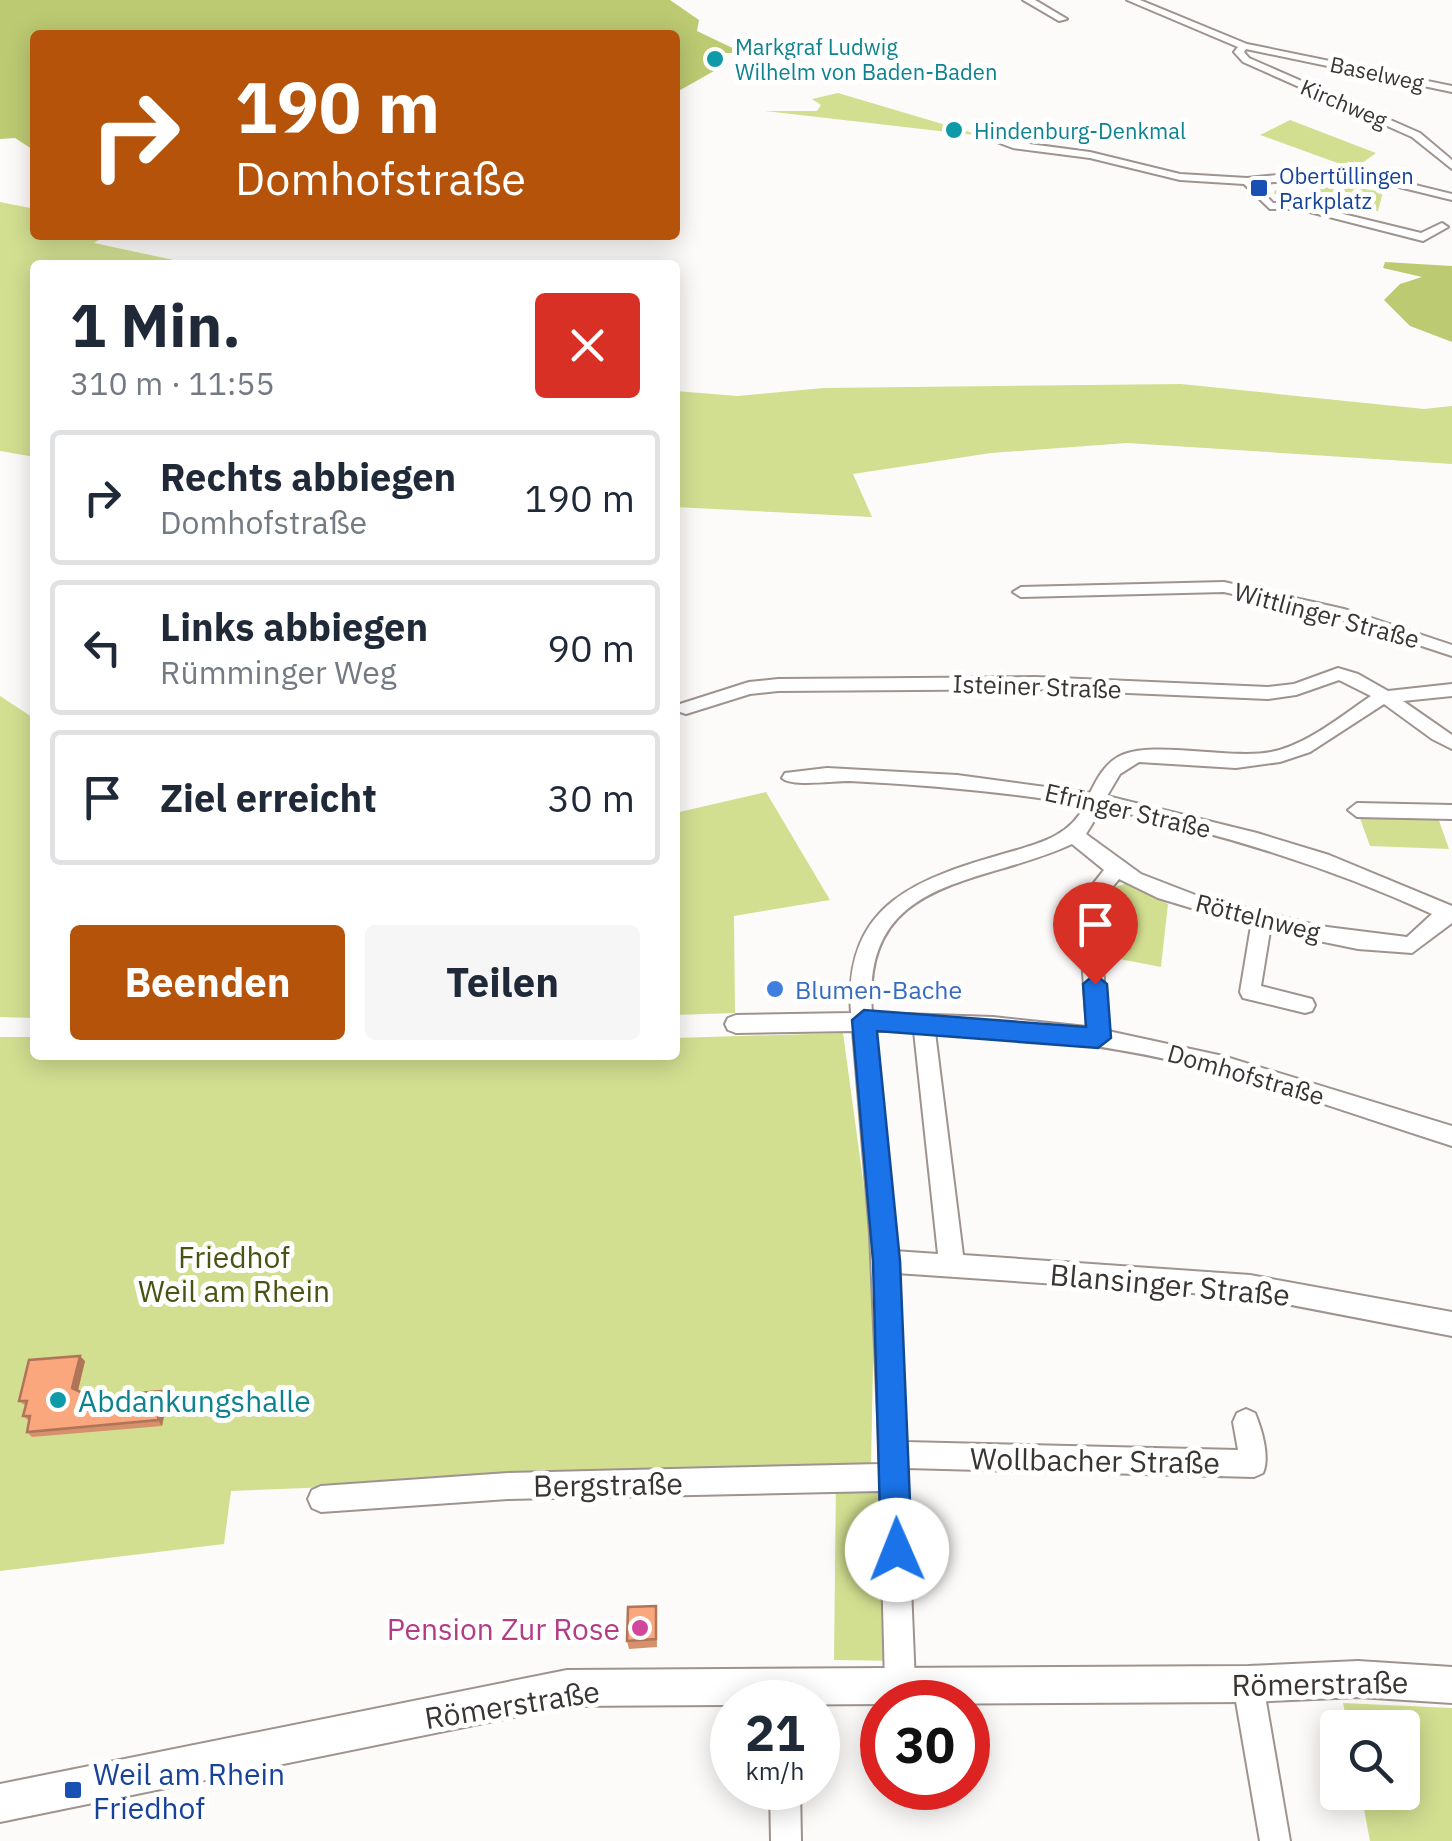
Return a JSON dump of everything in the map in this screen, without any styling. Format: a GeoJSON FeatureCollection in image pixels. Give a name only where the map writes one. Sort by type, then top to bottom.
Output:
{"type":"FeatureCollection","features":[{"type":"Feature","properties":{"kind":"street"},"geometry":{"type":"LineString","coordinates":[[1028,0],[1062,19]]}},
{"type":"Feature","properties":{"kind":"street"},"geometry":{"type":"LineString","coordinates":[[1132,0],[1244,46]]}},
{"type":"Feature","properties":{"kind":"street","name":"Baselweg"},"geometry":{"type":"LineString","coordinates":[[1244,46],[1452,89]]}},
{"type":"Feature","properties":{"kind":"street","name":"Kirchweg"},"geometry":{"type":"LineString","coordinates":[[1244,46],[1238,52],[1246,60],[1416,135],[1452,166]]}},
{"type":"Feature","properties":{"kind":"street"},"geometry":{"type":"LineString","coordinates":[[993,136],[1013,144],[1090,155],[1180,178],[1247,181],[1346,170],[1452,197]]}},
{"type":"Feature","properties":{"kind":"street"},"geometry":{"type":"LineString","coordinates":[[1247,181],[1270,206],[1298,206],[1423,237],[1442,227]]}},
{"type":"Feature","properties":{"kind":"street","name":"Wittlinger Straße"},"geometry":{"type":"LineString","coordinates":[[1021,592],[1224,587],[1338,613],[1452,650]]}},
{"type":"Feature","properties":{"kind":"street","name":"Isteiner Straße"},"geometry":{"type":"LineString","coordinates":[[686,708],[762,686],[1034,682],[1268,692],[1296,690],[1338,674],[1358,680],[1452,743]]}},
{"type":"Feature","properties":{"kind":"street"},"geometry":{"type":"LineString","coordinates":[[900,1680],[886,1261],[864,1020],[865,954],[888,914],[922,889],[1050,847],[1074,835],[1096,802],[1110,769],[1121,761],[1137,756],[1236,762],[1274,758],[1318,740],[1382,697],[1452,690]]}},
{"type":"Feature","properties":{"kind":"street","name":"Efringer Straße"},"geometry":{"type":"LineString","coordinates":[[790,778],[808,774],[954,780],[1017,786],[1096,802],[1294,852],[1449,914]]}},
{"type":"Feature","properties":{"kind":"street"},"geometry":{"type":"LineString","coordinates":[[1357,810],[1452,812]]}},
{"type":"Feature","properties":{"kind":"street","name":"Röttelnweg"},"geometry":{"type":"LineString","coordinates":[[1074,835],[1117,868],[1173,896],[1393,948],[1422,940],[1449,914]]}},
{"type":"Feature","properties":{"kind":"street"},"geometry":{"type":"LineString","coordinates":[[1098,1038],[1088,903],[1117,868]]}},
{"type":"Feature","properties":{"kind":"street"},"geometry":{"type":"LineString","coordinates":[[1262,918],[1250,992],[1305,1005]]}},
{"type":"Feature","properties":{"kind":"street","name":"Domhofstraße"},"geometry":{"type":"LineString","coordinates":[[736,1024],[864,1020],[1098,1038],[1206,1061],[1452,1136]]}},
{"type":"Feature","properties":{"kind":"street"},"geometry":{"type":"LineString","coordinates":[[924,1025],[952,1267]]}},
{"type":"Feature","properties":{"kind":"street","name":"Blansinger Straße"},"geometry":{"type":"LineString","coordinates":[[886,1261],[1250,1286],[1452,1324]]}},
{"type":"Feature","properties":{"kind":"street","name":"Wollbacher Straße"},"geometry":{"type":"LineString","coordinates":[[894,1466],[1254,1464],[1246,1422]]}},
{"type":"Feature","properties":{"kind":"street","name":"Bergstraße"},"geometry":{"type":"LineString","coordinates":[[321,1499],[894,1466]]}},
{"type":"Feature","properties":{"kind":"street","name":"Römerstraße"},"geometry":{"type":"LineString","coordinates":[[990,1684],[1248,1684],[1358,1679],[1452,1685]]}},
{"type":"Feature","properties":{"kind":"street"},"geometry":{"type":"LineString","coordinates":[[1248,1684],[1275,1841]]}},
{"type":"Feature","properties":{"kind":"street","name":"Römerstraße"},"geometry":{"type":"LineString","coordinates":[[0,1802],[215,1764],[485,1702],[567,1688],[710,1692]]}},
{"type":"Feature","properties":{"kind":"street"},"geometry":{"type":"LineString","coordinates":[[785,1810],[786,1841]]}},
{"type":"Feature","properties":{"kind":"green space"},"geometry":{"type":"Polygon","coordinates":[[[0,0],[670,0],[699,20],[697,31],[743,53],[714,53],[714,71],[680,90],[680,30],[30,30],[30,148],[15,138],[0,139],[0,0]]]}},
{"type":"Feature","properties":{"kind":"green space"},"geometry":{"type":"Polygon","coordinates":[[[838,93],[983,136],[765,111],[817,111],[821,105],[812,99],[838,93]]]}},
{"type":"Feature","properties":{"kind":"green space"},"geometry":{"type":"Polygon","coordinates":[[[1290,120],[1376,153],[1354,169],[1260,135],[1290,120]]]}},
{"type":"Feature","properties":{"kind":"green space"},"geometry":{"type":"Polygon","coordinates":[[[1320,182],[1383,192],[1378,211],[1274,194],[1275,190],[1316,196],[1320,182]]]}},
{"type":"Feature","properties":{"kind":"green space"},"geometry":{"type":"Polygon","coordinates":[[[0,202],[30,208],[30,240],[98,240],[94,243],[174,260],[30,260],[30,456],[0,451],[0,202]]]}},
{"type":"Feature","properties":{"kind":"green space"},"geometry":{"type":"Polygon","coordinates":[[[1385,262],[1452,266],[1452,342],[1410,326],[1384,300],[1400,284],[1422,277],[1383,268],[1385,262]]]}},
{"type":"Feature","properties":{"kind":"green space"},"geometry":{"type":"Polygon","coordinates":[[[1181,384],[1424,409],[1452,406],[1452,464],[1127,443],[991,453],[853,474],[872,517],[680,507],[680,391],[738,396],[823,388],[1181,384]]]}},
{"type":"Feature","properties":{"kind":"green space"},"geometry":{"type":"Polygon","coordinates":[[[0,696],[30,716],[30,1018],[0,1017],[0,696]]]}},
{"type":"Feature","properties":{"kind":"green space"},"geometry":{"type":"Polygon","coordinates":[[[766,792],[830,900],[734,916],[735,1013],[680,1015],[680,812],[766,792]]]}},
{"type":"Feature","properties":{"kind":"green space"},"geometry":{"type":"Polygon","coordinates":[[[1357,810],[1436,812],[1449,849],[1370,846],[1357,810]]]}},
{"type":"Feature","properties":{"kind":"green space"},"geometry":{"type":"Polygon","coordinates":[[[1128,883],[1168,904],[1161,967],[1099,955],[1093,911],[1108,889],[1128,883]]]}},
{"type":"Feature","properties":{"kind":"green space","name":"Friedhof Weil am Rhein"},"geometry":{"type":"Polygon","coordinates":[[[843,1033],[875,1268],[871,1466],[231,1491],[224,1544],[0,1571],[0,1037],[30,1037],[30,1060],[680,1060],[680,1038],[843,1033]]]}},
{"type":"Feature","properties":{"kind":"green space"},"geometry":{"type":"Polygon","coordinates":[[[895,1477],[899,1661],[834,1660],[836,1478],[895,1477]]]}},
{"type":"Feature","properties":{"kind":"green space"},"geometry":{"type":"Polygon","coordinates":[[[1343,1703],[1452,1708],[1452,1841],[1370,1841],[1364,1810],[1420,1810],[1420,1710],[1344,1710],[1343,1703]]]}},
{"type":"Feature","properties":{"kind":"building","name":"Abdankungshalle"},"geometry":{"type":"Polygon","coordinates":[[[80,1356],[72,1388],[91,1397],[163,1391],[158,1420],[27,1432],[30,1416],[23,1416],[27,1401],[19,1401],[29,1360],[80,1356]]]}},
{"type":"Feature","properties":{"kind":"building","name":"Pension Zur Rose"},"geometry":{"type":"Polygon","coordinates":[[[656,1606],[656,1639],[627,1641],[628,1607],[656,1606]]]}},
{"type":"Feature","properties":{"kind":"place","name":"Markgraf Ludwig Wilhelm von Baden-Baden"},"geometry":{"type":"Point","coordinates":[715,59]}},
{"type":"Feature","properties":{"kind":"place","name":"Hindenburg-Denkmal"},"geometry":{"type":"Point","coordinates":[954,130]}},
{"type":"Feature","properties":{"kind":"place","name":"Obertüllingen Parkplatz"},"geometry":{"type":"Point","coordinates":[1259,188]}},
{"type":"Feature","properties":{"kind":"place","name":"Blumen-Bache"},"geometry":{"type":"Point","coordinates":[775,989]}},
{"type":"Feature","properties":{"kind":"place","name":"Abdankungshalle"},"geometry":{"type":"Point","coordinates":[58,1400]}},
{"type":"Feature","properties":{"kind":"place","name":"Pension Zur Rose"},"geometry":{"type":"Point","coordinates":[640,1628]}},
{"type":"Feature","properties":{"kind":"place","name":"Weil am Rhein Friedhof"},"geometry":{"type":"Point","coordinates":[73,1790]}},
{"type":"Feature","properties":{"kind":"route"},"geometry":{"type":"LineString","coordinates":[[897,1550],[886,1261],[864,1020],[1098,1038],[1095,984]]}}]}
